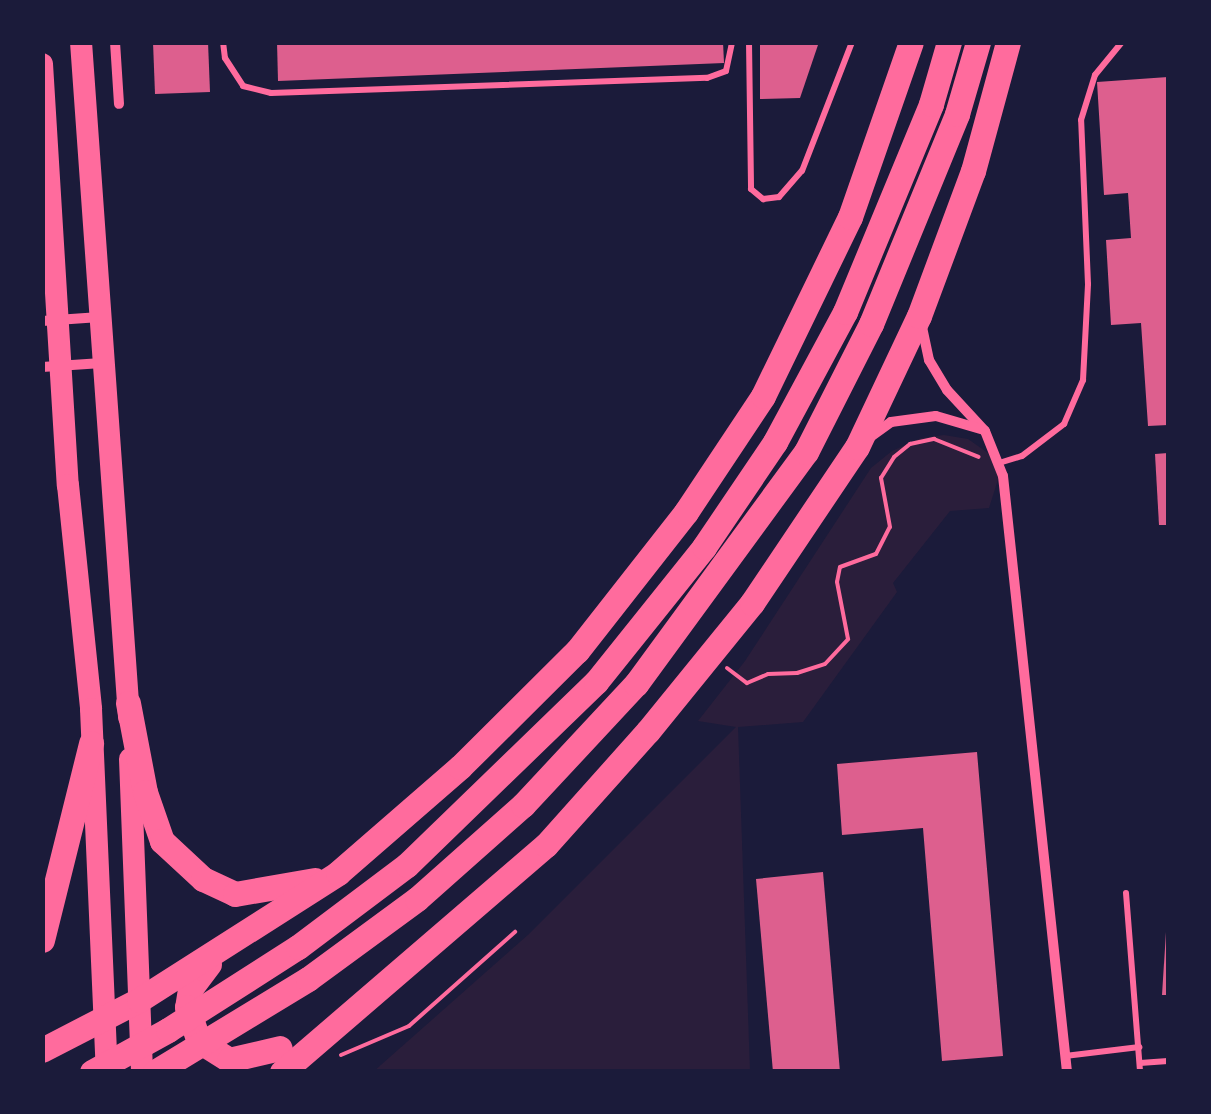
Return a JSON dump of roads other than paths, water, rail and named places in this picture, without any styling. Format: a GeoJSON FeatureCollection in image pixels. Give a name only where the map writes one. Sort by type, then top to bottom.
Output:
{"type":"FeatureCollection","features":[{"type":"Feature","properties":{"kind":"highway"},"geometry":{"type":"LineString","coordinates":[[42,1050],[139,1000],[338,873],[460,768],[577,651],[686,512],[763,396],[841,234],[911,42]]}},
{"type":"Feature","properties":{"kind":"highway"},"geometry":{"type":"LineString","coordinates":[[92,1072],[168,1030],[298,946],[408,865],[596,682],[704,547],[775,442],[846,312],[931,104],[949,42]]}},
{"type":"Feature","properties":{"kind":"highway"},"geometry":{"type":"LineString","coordinates":[[154,1072],[308,980],[416,899],[522,806],[636,684],[728,565],[806,452],[872,324],[957,114],[978,42]]}},
{"type":"Feature","properties":{"kind":"highway"},"geometry":{"type":"LineString","coordinates":[[238,1072],[281,1060],[364,1000],[546,845],[711,656],[857,447],[919,316],[972,171],[1008,42]]}},
{"type":"Feature","properties":{"kind":"highway"},"geometry":{"type":"LineString","coordinates":[[128,703],[146,792],[162,841],[202,879],[236,894],[266,892],[338,873]]}},
{"type":"Feature","properties":{"kind":"highway"},"geometry":{"type":"LineString","coordinates":[[42,940],[91,743]]}},
{"type":"Feature","properties":{"kind":"highway"},"geometry":{"type":"LineString","coordinates":[[225,946],[190,989],[190,1025],[212,1053],[229,1060],[281,1060]]}},
{"type":"Feature","properties":{"kind":"main road"},"geometry":{"type":"LineString","coordinates":[[81,42],[128,703],[142,1072]]}},
{"type":"Feature","properties":{"kind":"main road"},"geometry":{"type":"LineString","coordinates":[[42,64],[52,366],[91,743],[107,1072]]}},
{"type":"Feature","properties":{"kind":"street"},"geometry":{"type":"LineString","coordinates":[[115,42],[119,104]]}},
{"type":"Feature","properties":{"kind":"street"},"geometry":{"type":"LineString","coordinates":[[919,316],[928,360],[948,390],[985,431],[999,464],[1067,1072]]}},
{"type":"Feature","properties":{"kind":"street"},"geometry":{"type":"LineString","coordinates":[[50,320],[100,317]]}},
{"type":"Feature","properties":{"kind":"street"},"geometry":{"type":"LineString","coordinates":[[52,366],[102,362]]}},
{"type":"Feature","properties":{"kind":"street"},"geometry":{"type":"LineString","coordinates":[[857,447],[891,422],[912,418],[936,416],[985,431]]}},
{"type":"Feature","properties":{"kind":"lane"},"geometry":{"type":"LineString","coordinates":[[223,42],[225,58],[242,86],[271,93],[707,78],[726,71],[732,42]]}},
{"type":"Feature","properties":{"kind":"lane"},"geometry":{"type":"LineString","coordinates":[[750,42],[751,189],[763,199],[779,198],[802,171],[852,42]]}},
{"type":"Feature","properties":{"kind":"lane"},"geometry":{"type":"LineString","coordinates":[[999,464],[1022,456],[1064,424],[1083,380],[1088,284],[1081,120],[1095,75],[1122,42]]}},
{"type":"Feature","properties":{"kind":"lane"},"geometry":{"type":"LineString","coordinates":[[1126,893],[1140,1067],[1168,1062]]}},
{"type":"Feature","properties":{"kind":"lane"},"geometry":{"type":"LineString","coordinates":[[1065,1056],[1138,1047]]}}]}
